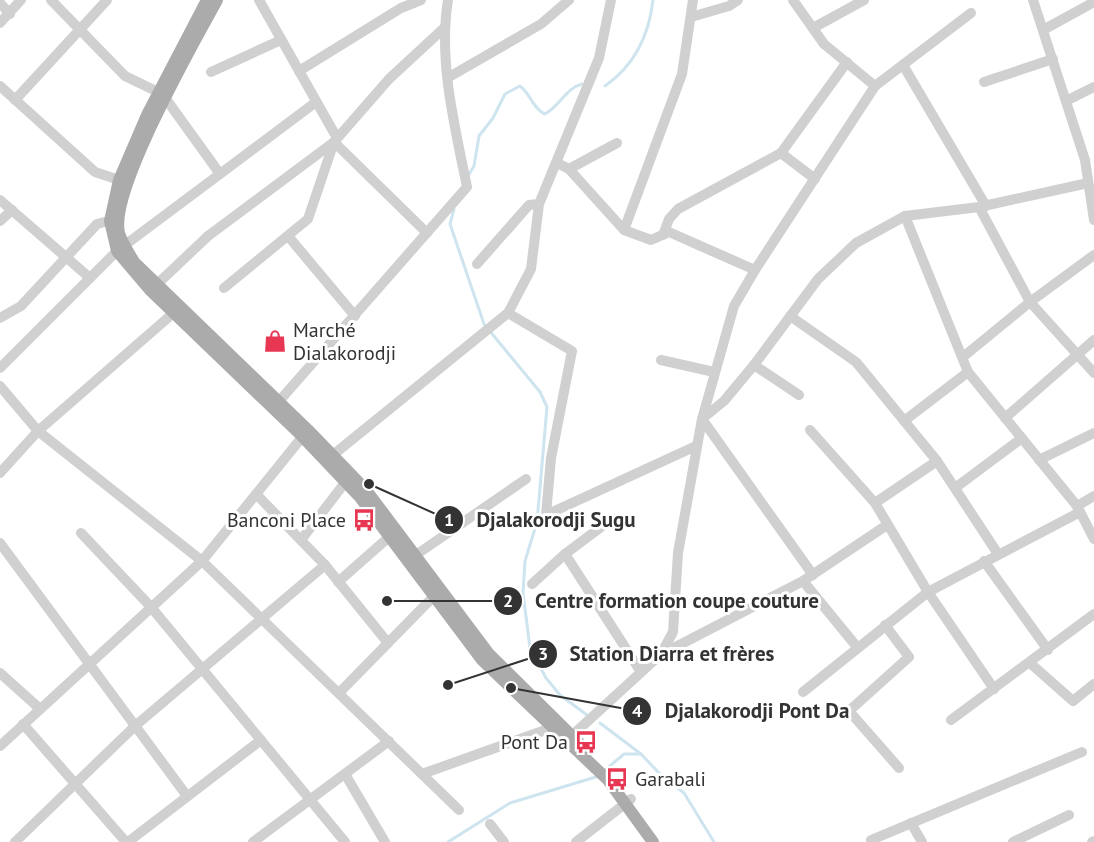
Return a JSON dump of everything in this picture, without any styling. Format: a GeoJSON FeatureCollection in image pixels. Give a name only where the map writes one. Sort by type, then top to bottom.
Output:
{"type":"FeatureCollection","features":[{"type":"Feature","properties":{"kind":"main road"},"geometry":{"type":"LineString","coordinates":[[207,0],[119,180],[115,220],[121,248],[154,288],[305,433],[348,478],[489,654],[554,725]]}},
{"type":"Feature","properties":{"kind":"main road"},"geometry":{"type":"LineString","coordinates":[[115,220],[161,93],[217,0]]}},
{"type":"Feature","properties":{"kind":"main road"},"geometry":{"type":"LineString","coordinates":[[348,478],[389,537],[411,558],[434,596],[482,660],[610,778],[660,842]]}},
{"type":"Feature","properties":{"kind":"main road"},"geometry":{"type":"LineString","coordinates":[[628,802],[653,842]]}},
{"type":"Feature","properties":{"kind":"street"},"geometry":{"type":"LineString","coordinates":[[0,23],[21,0]]}},
{"type":"Feature","properties":{"kind":"street"},"geometry":{"type":"LineString","coordinates":[[51,0],[124,76],[161,93],[220,174]]}},
{"type":"Feature","properties":{"kind":"street"},"geometry":{"type":"LineString","coordinates":[[15,100],[107,0]]}},
{"type":"Feature","properties":{"kind":"street"},"geometry":{"type":"LineString","coordinates":[[259,0],[336,140],[427,233]]}},
{"type":"Feature","properties":{"kind":"street"},"geometry":{"type":"LineString","coordinates":[[298,71],[398,4],[421,0]]}},
{"type":"Feature","properties":{"kind":"street"},"geometry":{"type":"LineString","coordinates":[[275,406],[467,187],[454,124],[443,29],[448,0]]}},
{"type":"Feature","properties":{"kind":"street"},"geometry":{"type":"LineString","coordinates":[[449,77],[541,24],[569,0]]}},
{"type":"Feature","properties":{"kind":"street"},"geometry":{"type":"LineString","coordinates":[[329,458],[508,313],[531,269],[539,204],[599,58],[611,0]]}},
{"type":"Feature","properties":{"kind":"street"},"geometry":{"type":"LineString","coordinates":[[624,230],[682,74],[693,0]]}},
{"type":"Feature","properties":{"kind":"street"},"geometry":{"type":"LineString","coordinates":[[691,17],[729,6],[738,0]]}},
{"type":"Feature","properties":{"kind":"street"},"geometry":{"type":"LineString","coordinates":[[793,0],[824,44],[875,86]]}},
{"type":"Feature","properties":{"kind":"street"},"geometry":{"type":"LineString","coordinates":[[813,28],[864,0]]}},
{"type":"Feature","properties":{"kind":"street"},"geometry":{"type":"LineString","coordinates":[[1033,0],[1066,101],[1090,159],[1088,183],[1094,220]]}},
{"type":"Feature","properties":{"kind":"street"},"geometry":{"type":"LineString","coordinates":[[1043,30],[1094,2]]}},
{"type":"Feature","properties":{"kind":"street"},"geometry":{"type":"LineString","coordinates":[[0,3],[10,14]]}},
{"type":"Feature","properties":{"kind":"street"},"geometry":{"type":"LineString","coordinates":[[662,654],[673,632],[678,553],[696,446],[714,372],[734,306],[875,86],[971,13]]}},
{"type":"Feature","properties":{"kind":"street"},"geometry":{"type":"LineString","coordinates":[[154,288],[208,236],[336,140],[389,79],[443,29]]}},
{"type":"Feature","properties":{"kind":"street"},"geometry":{"type":"LineString","coordinates":[[210,72],[281,40]]}},
{"type":"Feature","properties":{"kind":"street"},"geometry":{"type":"LineString","coordinates":[[984,82],[1053,59]]}},
{"type":"Feature","properties":{"kind":"street"},"geometry":{"type":"LineString","coordinates":[[663,235],[669,219],[678,209],[781,153],[847,63]]}},
{"type":"Feature","properties":{"kind":"street"},"geometry":{"type":"LineString","coordinates":[[903,65],[982,206],[1030,302],[1094,373]]}},
{"type":"Feature","properties":{"kind":"street"},"geometry":{"type":"LineString","coordinates":[[0,86],[95,172],[119,180]]}},
{"type":"Feature","properties":{"kind":"street"},"geometry":{"type":"LineString","coordinates":[[1066,101],[1094,87]]}},
{"type":"Feature","properties":{"kind":"street"},"geometry":{"type":"LineString","coordinates":[[0,368],[121,248],[316,102]]}},
{"type":"Feature","properties":{"kind":"street"},"geometry":{"type":"LineString","coordinates":[[224,288],[308,219],[336,140]]}},
{"type":"Feature","properties":{"kind":"street"},"geometry":{"type":"LineString","coordinates":[[569,169],[617,143]]}},
{"type":"Feature","properties":{"kind":"street"},"geometry":{"type":"LineString","coordinates":[[781,153],[815,179]]}},
{"type":"Feature","properties":{"kind":"street"},"geometry":{"type":"LineString","coordinates":[[557,163],[569,169],[624,230],[651,240],[669,232],[755,270]]}},
{"type":"Feature","properties":{"kind":"street"},"geometry":{"type":"LineString","coordinates":[[702,419],[724,401],[754,365],[818,279],[856,243],[905,216],[982,206],[1088,183]]}},
{"type":"Feature","properties":{"kind":"street"},"geometry":{"type":"LineString","coordinates":[[0,200],[90,278]]}},
{"type":"Feature","properties":{"kind":"street"},"geometry":{"type":"LineString","coordinates":[[477,264],[529,205],[539,204]]}},
{"type":"Feature","properties":{"kind":"street"},"geometry":{"type":"LineString","coordinates":[[0,221],[12,210]]}},
{"type":"Feature","properties":{"kind":"street"},"geometry":{"type":"LineString","coordinates":[[905,216],[968,372],[1078,509],[1094,539]]}},
{"type":"Feature","properties":{"kind":"street"},"geometry":{"type":"LineString","coordinates":[[0,318],[21,306],[97,224],[115,220]]}},
{"type":"Feature","properties":{"kind":"street"},"geometry":{"type":"LineString","coordinates":[[288,236],[355,316]]}},
{"type":"Feature","properties":{"kind":"street"},"geometry":{"type":"LineString","coordinates":[[963,357],[1030,302],[1094,255]]}},
{"type":"Feature","properties":{"kind":"street"},"geometry":{"type":"LineString","coordinates":[[0,472],[38,431],[177,310]]}},
{"type":"Feature","properties":{"kind":"street"},"geometry":{"type":"LineString","coordinates":[[508,313],[572,351],[551,458],[546,515],[696,446]]}},
{"type":"Feature","properties":{"kind":"street"},"geometry":{"type":"LineString","coordinates":[[790,316],[856,362],[937,461],[998,554]]}},
{"type":"Feature","properties":{"kind":"street"},"geometry":{"type":"LineString","coordinates":[[1005,418],[1094,340]]}},
{"type":"Feature","properties":{"kind":"street"},"geometry":{"type":"LineString","coordinates":[[660,360],[714,372]]}},
{"type":"Feature","properties":{"kind":"street"},"geometry":{"type":"LineString","coordinates":[[754,365],[799,395]]}},
{"type":"Feature","properties":{"kind":"street"},"geometry":{"type":"LineString","coordinates":[[904,421],[968,372]]}},
{"type":"Feature","properties":{"kind":"street"},"geometry":{"type":"LineString","coordinates":[[0,386],[38,431],[202,561],[459,810]]}},
{"type":"Feature","properties":{"kind":"street"},"geometry":{"type":"LineString","coordinates":[[702,419],[856,647]]}},
{"type":"Feature","properties":{"kind":"street"},"geometry":{"type":"LineString","coordinates":[[810,430],[875,503],[928,592],[994,689]]}},
{"type":"Feature","properties":{"kind":"street"},"geometry":{"type":"LineString","coordinates":[[0,746],[202,561],[305,433]]}},
{"type":"Feature","properties":{"kind":"street"},"geometry":{"type":"LineString","coordinates":[[1039,460],[1094,433]]}},
{"type":"Feature","properties":{"kind":"street"},"geometry":{"type":"LineString","coordinates":[[955,488],[1022,438]]}},
{"type":"Feature","properties":{"kind":"street"},"geometry":{"type":"LineString","coordinates":[[875,503],[937,461]]}},
{"type":"Feature","properties":{"kind":"street"},"geometry":{"type":"LineString","coordinates":[[301,540],[348,478]]}},
{"type":"Feature","properties":{"kind":"street"},"geometry":{"type":"LineString","coordinates":[[411,558],[526,479]]}},
{"type":"Feature","properties":{"kind":"street"},"geometry":{"type":"LineString","coordinates":[[256,494],[324,565],[388,643]]}},
{"type":"Feature","properties":{"kind":"street"},"geometry":{"type":"LineString","coordinates":[[803,692],[856,647],[928,592],[1078,509],[1094,496]]}},
{"type":"Feature","properties":{"kind":"street"},"geometry":{"type":"LineString","coordinates":[[532,584],[565,554],[609,521]]}},
{"type":"Feature","properties":{"kind":"street"},"geometry":{"type":"LineString","coordinates":[[569,738],[662,654],[808,578],[887,525]]}},
{"type":"Feature","properties":{"kind":"street"},"geometry":{"type":"LineString","coordinates":[[81,533],[151,607],[345,842]]}},
{"type":"Feature","properties":{"kind":"street"},"geometry":{"type":"LineString","coordinates":[[338,582],[389,537]]}},
{"type":"Feature","properties":{"kind":"street"},"geometry":{"type":"LineString","coordinates":[[0,543],[187,796]]}},
{"type":"Feature","properties":{"kind":"street"},"geometry":{"type":"LineString","coordinates":[[565,554],[641,672]]}},
{"type":"Feature","properties":{"kind":"street"},"geometry":{"type":"LineString","coordinates":[[984,561],[1048,650]]}},
{"type":"Feature","properties":{"kind":"street"},"geometry":{"type":"LineString","coordinates":[[15,842],[135,726],[324,565]]}},
{"type":"Feature","properties":{"kind":"street"},"geometry":{"type":"LineString","coordinates":[[339,693],[434,596]]}},
{"type":"Feature","properties":{"kind":"street"},"geometry":{"type":"LineString","coordinates":[[951,720],[1094,614]]}},
{"type":"Feature","properties":{"kind":"street"},"geometry":{"type":"LineString","coordinates":[[885,625],[909,657],[849,711],[899,768]]}},
{"type":"Feature","properties":{"kind":"street"},"geometry":{"type":"LineString","coordinates":[[1030,663],[1073,701],[1094,684]]}},
{"type":"Feature","properties":{"kind":"street"},"geometry":{"type":"LineString","coordinates":[[0,673],[39,708]]}},
{"type":"Feature","properties":{"kind":"street"},"geometry":{"type":"LineString","coordinates":[[23,724],[127,842],[261,740]]}},
{"type":"Feature","properties":{"kind":"street"},"geometry":{"type":"LineString","coordinates":[[422,774],[554,725]]}},
{"type":"Feature","properties":{"kind":"street"},"geometry":{"type":"LineString","coordinates":[[253,842],[389,741]]}},
{"type":"Feature","properties":{"kind":"street"},"geometry":{"type":"LineString","coordinates":[[871,840],[1082,752]]}},
{"type":"Feature","properties":{"kind":"street"},"geometry":{"type":"LineString","coordinates":[[345,774],[385,842]]}},
{"type":"Feature","properties":{"kind":"street"},"geometry":{"type":"LineString","coordinates":[[576,842],[628,802]]}},
{"type":"Feature","properties":{"kind":"street"},"geometry":{"type":"LineString","coordinates":[[1013,842],[1069,815]]}},
{"type":"Feature","properties":{"kind":"street"},"geometry":{"type":"LineString","coordinates":[[910,823],[922,842]]}},
{"type":"Feature","properties":{"kind":"street"},"geometry":{"type":"LineString","coordinates":[[490,824],[504,842]]}},
{"type":"Feature","properties":{"kind":"waterway"},"geometry":{"type":"LineString","coordinates":[[605,86],[625,69],[639,49],[648,26],[653,0]]}},
{"type":"Feature","properties":{"kind":"waterway"},"geometry":{"type":"LineString","coordinates":[[468,176],[474,166],[479,136],[493,118],[505,94],[520,86],[537,109],[545,114],[572,89],[582,84]]}},
{"type":"Feature","properties":{"kind":"waterway"},"geometry":{"type":"LineString","coordinates":[[454,209],[450,224],[484,324],[540,392],[547,407],[537,522],[525,561],[523,593],[530,648],[546,678],[560,695],[587,715]]}},
{"type":"Feature","properties":{"kind":"waterway"},"geometry":{"type":"LineString","coordinates":[[600,723],[641,754],[659,773],[684,793],[714,842]]}},
{"type":"Feature","properties":{"kind":"waterway"},"geometry":{"type":"LineString","coordinates":[[604,771],[624,754],[641,754]]}},
{"type":"Feature","properties":{"kind":"waterway"},"geometry":{"type":"LineString","coordinates":[[448,842],[510,803],[599,776]]}},
{"type":"Feature","properties":{"kind":"place","name":"Marché Dialakorodji"},"geometry":{"type":"Point","coordinates":[275,341]}},
{"type":"Feature","properties":{"kind":"place","name":"Djalakorodji Sugu"},"geometry":{"type":"Point","coordinates":[369,484]}},
{"type":"Feature","properties":{"kind":"place","name":"Banconi Place"},"geometry":{"type":"Point","coordinates":[364,520]}},
{"type":"Feature","properties":{"kind":"place","name":"Centre formation coupe couture"},"geometry":{"type":"Point","coordinates":[387,601]}},
{"type":"Feature","properties":{"kind":"place","name":"Station Diarra et frères"},"geometry":{"type":"Point","coordinates":[448,685]}},
{"type":"Feature","properties":{"kind":"place","name":"Djalakorodji Pont Da"},"geometry":{"type":"Point","coordinates":[511,688]}},
{"type":"Feature","properties":{"kind":"place","name":"Pont Da"},"geometry":{"type":"Point","coordinates":[586,742]}},
{"type":"Feature","properties":{"kind":"place","name":"Garabali"},"geometry":{"type":"Point","coordinates":[617,779]}}]}
